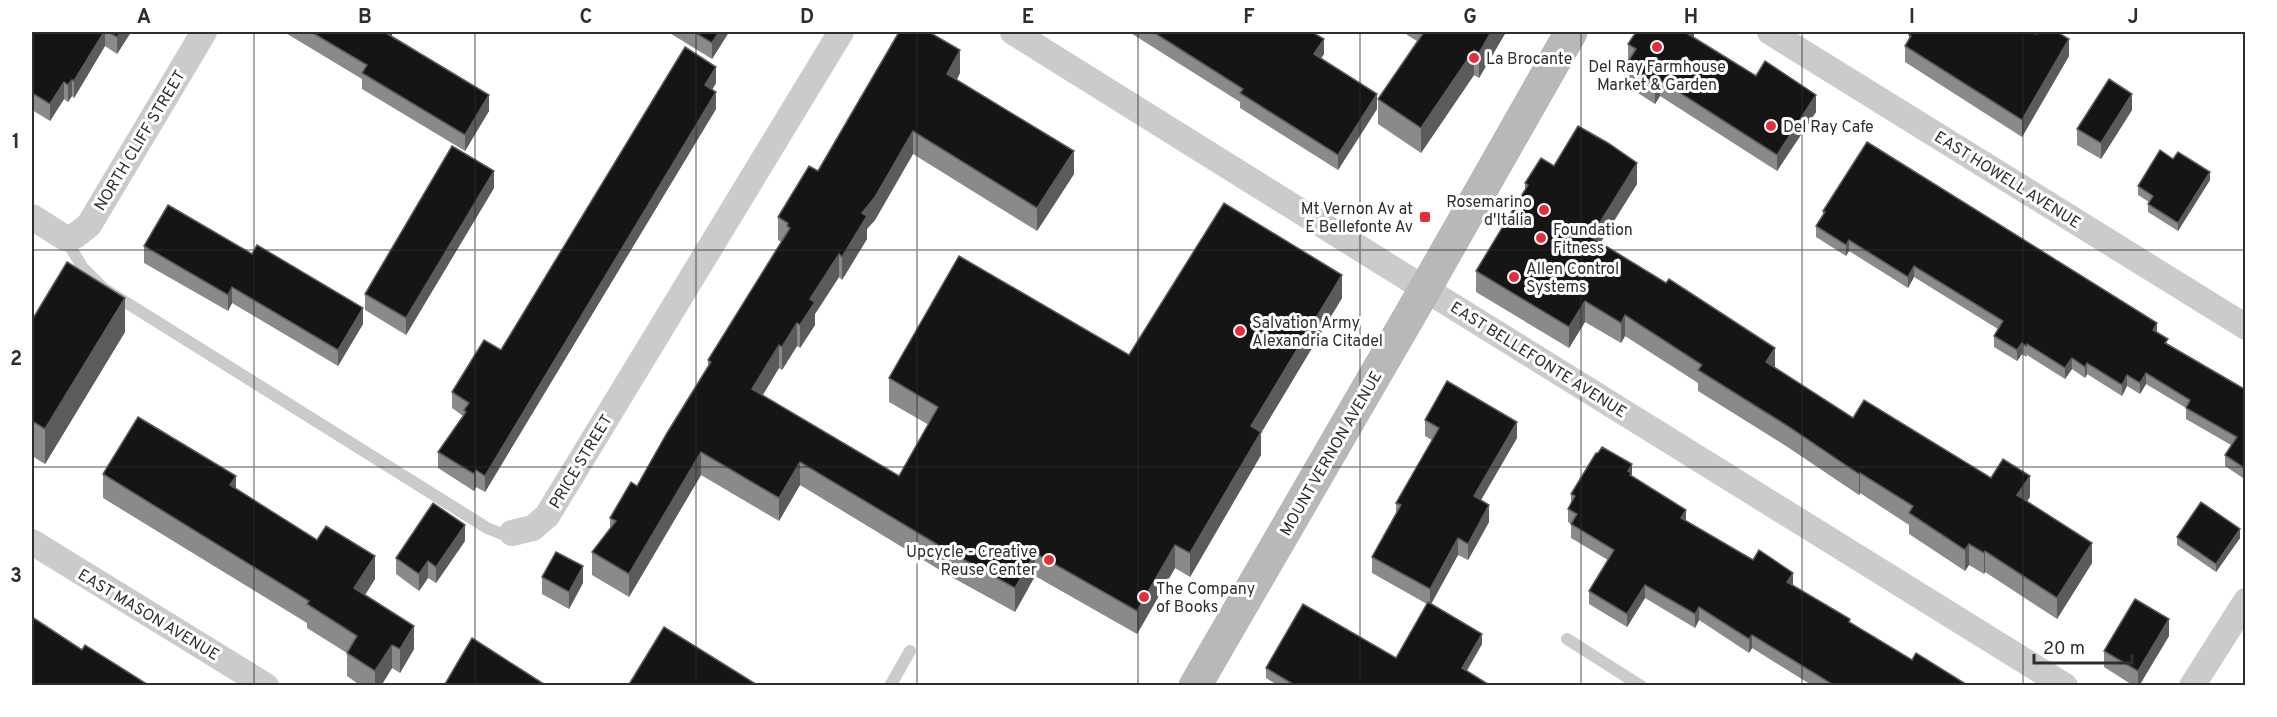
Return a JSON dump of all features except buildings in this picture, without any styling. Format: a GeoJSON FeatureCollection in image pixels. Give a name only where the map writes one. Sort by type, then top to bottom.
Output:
{"type":"FeatureCollection","features":[{"type":"Feature","properties":{"kind":"main road","name":"MOUNT VERNON AVENUE"},"geometry":{"type":"LineString","coordinates":[[1205,682],[1571,32]]}},
{"type":"Feature","properties":{"kind":"street","name":"NORTH CLIFF STREET"},"geometry":{"type":"LineString","coordinates":[[65,238],[75,236],[89,225],[204,32]]}},
{"type":"Feature","properties":{"kind":"street","name":"PRICE STREET"},"geometry":{"type":"LineString","coordinates":[[512,533],[533,528],[547,516],[841,32]]}},
{"type":"Feature","properties":{"kind":"street","name":"EAST BELLEFONTE AVENUE"},"geometry":{"type":"LineString","coordinates":[[1013,32],[2065,686]]}},
{"type":"Feature","properties":{"kind":"street","name":"EAST HOWELL AVENUE"},"geometry":{"type":"LineString","coordinates":[[1770,32],[2246,327]]}},
{"type":"Feature","properties":{"kind":"street"},"geometry":{"type":"LineString","coordinates":[[32,217],[65,238]]}},
{"type":"Feature","properties":{"kind":"street","name":"EAST MASON AVENUE"},"geometry":{"type":"LineString","coordinates":[[32,542],[267,686]]}},
{"type":"Feature","properties":{"kind":"street"},"geometry":{"type":"LineString","coordinates":[[2192,686],[2246,601]]}},
{"type":"Feature","properties":{"kind":"lane","name":"PRICE STREET"},"geometry":{"type":"LineString","coordinates":[[65,238],[83,268],[103,288],[487,528],[502,534],[512,533]]}},
{"type":"Feature","properties":{"kind":"lane"},"geometry":{"type":"LineString","coordinates":[[1567,639],[1641,686]]}},
{"type":"Feature","properties":{"kind":"lane"},"geometry":{"type":"LineString","coordinates":[[890,686],[910,651]]}},
{"type":"Feature","properties":{"kind":"place","name":"Del Ray Farmhouse Market & Garden"},"geometry":{"type":"Point","coordinates":[1657,47]}},
{"type":"Feature","properties":{"kind":"place","name":"La Brocante"},"geometry":{"type":"Point","coordinates":[1474,58]}},
{"type":"Feature","properties":{"kind":"place","name":"Del Ray Cafe"},"geometry":{"type":"Point","coordinates":[1771,126]}},
{"type":"Feature","properties":{"kind":"place","name":"Rosemarino d'Italia"},"geometry":{"type":"Point","coordinates":[1544,210]}},
{"type":"Feature","properties":{"kind":"place","name":"Mt Vernon Av at E Bellefonte Av"},"geometry":{"type":"Point","coordinates":[1425,217]}},
{"type":"Feature","properties":{"kind":"place","name":"Foundation Fitness"},"geometry":{"type":"Point","coordinates":[1541,238]}},
{"type":"Feature","properties":{"kind":"place","name":"Allen Control Systems"},"geometry":{"type":"Point","coordinates":[1514,277]}},
{"type":"Feature","properties":{"kind":"place","name":"Salvation Army Alexandria Citadel"},"geometry":{"type":"Point","coordinates":[1240,331]}},
{"type":"Feature","properties":{"kind":"place","name":"Upcycle - Creative Reuse Center"},"geometry":{"type":"Point","coordinates":[1049,560]}},
{"type":"Feature","properties":{"kind":"place","name":"The Company of Books"},"geometry":{"type":"Point","coordinates":[1144,597]}}]}
